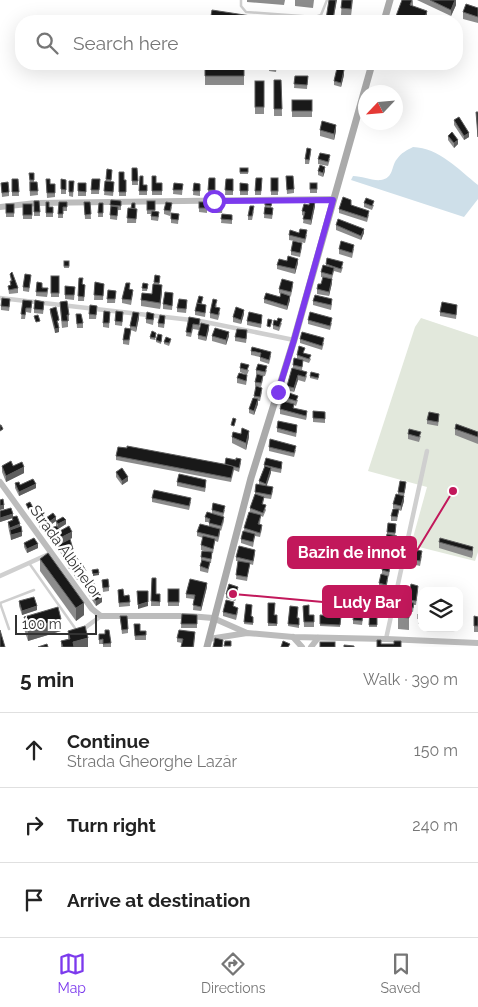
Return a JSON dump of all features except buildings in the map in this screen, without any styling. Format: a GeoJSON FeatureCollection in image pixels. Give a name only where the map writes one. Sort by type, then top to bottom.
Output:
{"type":"FeatureCollection","features":[{"type":"Feature","properties":{"kind":"main road"},"geometry":{"type":"LineString","coordinates":[[386,15],[390,0]]}},
{"type":"Feature","properties":{"kind":"main road"},"geometry":{"type":"LineString","coordinates":[[207,647],[213,618],[251,478],[294,340],[370,70]]}},
{"type":"Feature","properties":{"kind":"main road"},"geometry":{"type":"LineString","coordinates":[[0,207],[45,203],[333,200]]}},
{"type":"Feature","properties":{"kind":"main road","name":"Strada Albinelor"},"geometry":{"type":"LineString","coordinates":[[0,482],[92,609],[101,616],[189,616],[213,618],[247,633]]}},
{"type":"Feature","properties":{"kind":"main road"},"geometry":{"type":"LineString","coordinates":[[209,639],[247,633],[293,637],[478,643]]}},
{"type":"Feature","properties":{"kind":"main road"},"geometry":{"type":"LineString","coordinates":[[293,637],[302,647]]}},
{"type":"Feature","properties":{"kind":"main road"},"geometry":{"type":"LineString","coordinates":[[310,647],[318,638]]}},
{"type":"Feature","properties":{"kind":"street"},"geometry":{"type":"LineString","coordinates":[[0,298],[200,321],[294,340]]}},
{"type":"Feature","properties":{"kind":"street"},"geometry":{"type":"LineString","coordinates":[[386,639],[427,451]]}},
{"type":"Feature","properties":{"kind":"street"},"geometry":{"type":"LineString","coordinates":[[0,576],[51,553]]}},
{"type":"Feature","properties":{"kind":"street"},"geometry":{"type":"LineString","coordinates":[[72,637],[101,616]]}},
{"type":"Feature","properties":{"kind":"lane"},"geometry":{"type":"LineString","coordinates":[[241,0],[246,12],[280,15]]}},
{"type":"Feature","properties":{"kind":"lane"},"geometry":{"type":"LineString","coordinates":[[321,15],[327,0]]}},
{"type":"Feature","properties":{"kind":"lane"},"geometry":{"type":"LineString","coordinates":[[29,563],[78,632]]}},
{"type":"Feature","properties":{"kind":"lane"},"geometry":{"type":"LineString","coordinates":[[8,629],[0,603],[34,590]]}},
{"type":"Feature","properties":{"kind":"shaded area"},"geometry":{"type":"Polygon","coordinates":[[[413,147],[422,148],[440,155],[478,185],[478,199],[464,217],[351,180],[353,176],[378,180],[385,179],[390,174],[399,157],[413,147]]]}},
{"type":"Feature","properties":{"kind":"shaded area"},"geometry":{"type":"Polygon","coordinates":[[[421,318],[478,337],[478,552],[475,561],[411,545],[427,487],[368,471],[415,327],[421,318]]]}},
{"type":"Feature","properties":{"kind":"place","name":"Bazin de innot"},"geometry":{"type":"Point","coordinates":[453,491]}},
{"type":"Feature","properties":{"kind":"place","name":"Ludy Bar"},"geometry":{"type":"Point","coordinates":[233,594]}},
{"type":"Feature","properties":{"kind":"route"},"geometry":{"type":"LineString","coordinates":[[214,201],[333,200],[278,392]]}}]}
